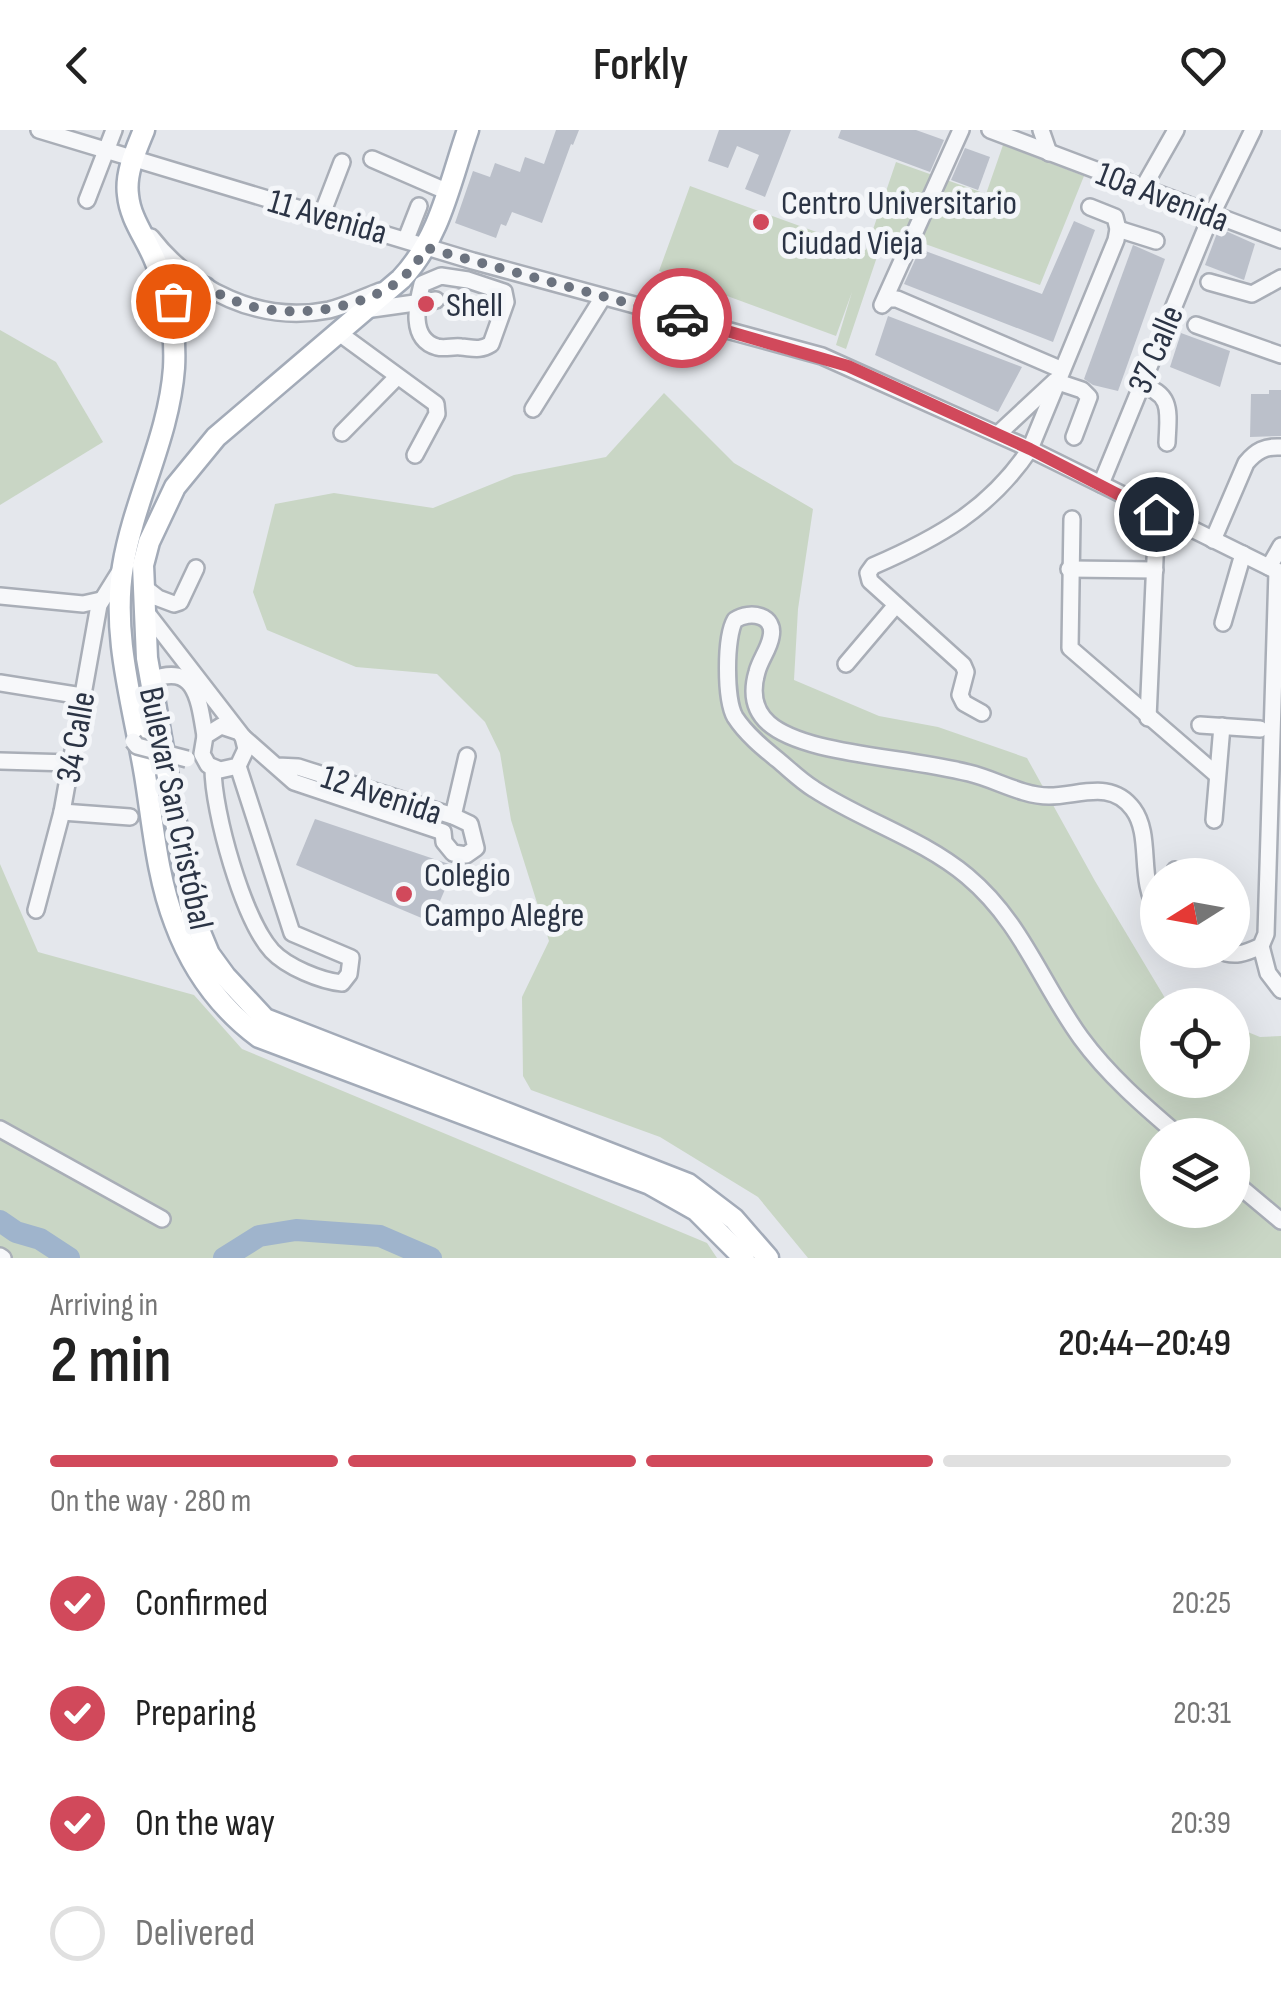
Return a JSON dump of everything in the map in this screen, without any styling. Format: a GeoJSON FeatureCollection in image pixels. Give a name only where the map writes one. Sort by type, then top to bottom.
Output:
{"type":"FeatureCollection","features":[{"type":"Feature","properties":{"kind":"main road"},"geometry":{"type":"LineString","coordinates":[[130,210],[127,192],[139,132]]}},
{"type":"Feature","properties":{"kind":"main road"},"geometry":{"type":"LineString","coordinates":[[436,226],[471,134]]}},
{"type":"Feature","properties":{"kind":"main road"},"geometry":{"type":"LineString","coordinates":[[427,248],[471,134]]}},
{"type":"Feature","properties":{"kind":"main road","name":"Bulevar San Cristóbal"},"geometry":{"type":"LineString","coordinates":[[130,210],[156,261],[171,320],[174,370],[158,443],[116,575],[129,691],[167,898],[194,964],[226,1009],[242,1025],[275,1045],[650,1184],[696,1210],[744,1258]]}},
{"type":"Feature","properties":{"kind":"main road","name":"Bulevar San Cristóbal"},"geometry":{"type":"LineString","coordinates":[[427,248],[365,310],[216,437],[176,487],[150,542],[143,565],[151,680],[192,914],[210,954],[250,1006],[280,1027],[688,1184],[734,1219],[768,1258]]}},
{"type":"Feature","properties":{"kind":"main road"},"geometry":{"type":"LineString","coordinates":[[171,320],[170,310],[178,294],[196,286],[205,288]]}},
{"type":"Feature","properties":{"kind":"street","name":"11 Avenida"},"geometry":{"type":"LineString","coordinates":[[39,130],[427,248],[822,356],[1030,449],[1276,571]]}},
{"type":"Feature","properties":{"kind":"street"},"geometry":{"type":"LineString","coordinates":[[87,200],[114,130]]}},
{"type":"Feature","properties":{"kind":"street"},"geometry":{"type":"LineString","coordinates":[[961,130],[882,305],[888,298],[897,299],[1082,390],[1089,397],[1074,437]]}},
{"type":"Feature","properties":{"kind":"street","name":"10a Avenida"},"geometry":{"type":"LineString","coordinates":[[990,130],[1281,240]]}},
{"type":"Feature","properties":{"kind":"street"},"geometry":{"type":"LineString","coordinates":[[1042,130],[1049,153]]}},
{"type":"Feature","properties":{"kind":"street"},"geometry":{"type":"LineString","coordinates":[[1144,188],[1176,130]]}},
{"type":"Feature","properties":{"kind":"street","name":"37 Calle"},"geometry":{"type":"LineString","coordinates":[[1101,484],[1211,216],[1253,130]]}},
{"type":"Feature","properties":{"kind":"street"},"geometry":{"type":"LineString","coordinates":[[372,159],[448,192]]}},
{"type":"Feature","properties":{"kind":"street"},"geometry":{"type":"LineString","coordinates":[[322,214],[342,162]]}},
{"type":"Feature","properties":{"kind":"street"},"geometry":{"type":"LineString","coordinates":[[406,239],[419,206]]}},
{"type":"Feature","properties":{"kind":"street"},"geometry":{"type":"LineString","coordinates":[[982,713],[964,703],[960,695],[966,672],[963,665],[870,581],[868,573],[874,566],[956,526],[1014,472],[1030,449],[1118,229],[1115,218],[1090,207]]}},
{"type":"Feature","properties":{"kind":"street"},"geometry":{"type":"LineString","coordinates":[[130,210],[163,252],[205,288],[254,307],[310,312],[389,288]]}},
{"type":"Feature","properties":{"kind":"street"},"geometry":{"type":"LineString","coordinates":[[1118,229],[1156,241]]}},
{"type":"Feature","properties":{"kind":"street"},"geometry":{"type":"LineString","coordinates":[[467,285],[473,261]]}},
{"type":"Feature","properties":{"kind":"street"},"geometry":{"type":"LineString","coordinates":[[434,277],[467,285],[500,289],[506,297],[494,340],[485,348],[443,348],[429,343],[419,329],[422,284],[434,277]]}},
{"type":"Feature","properties":{"kind":"street"},"geometry":{"type":"LineString","coordinates":[[1210,282],[1252,294],[1281,278]]}},
{"type":"Feature","properties":{"kind":"street"},"geometry":{"type":"LineString","coordinates":[[533,409],[604,297]]}},
{"type":"Feature","properties":{"kind":"street"},"geometry":{"type":"LineString","coordinates":[[365,310],[436,300]]}},
{"type":"Feature","properties":{"kind":"street"},"geometry":{"type":"LineString","coordinates":[[1196,325],[1281,355]]}},
{"type":"Feature","properties":{"kind":"street"},"geometry":{"type":"LineString","coordinates":[[339,333],[436,404],[438,414],[415,456]]}},
{"type":"Feature","properties":{"kind":"street"},"geometry":{"type":"LineString","coordinates":[[998,434],[1058,375]]}},
{"type":"Feature","properties":{"kind":"street"},"geometry":{"type":"LineString","coordinates":[[342,433],[396,376]]}},
{"type":"Feature","properties":{"kind":"street"},"geometry":{"type":"LineString","coordinates":[[1140,385],[1155,388],[1166,402],[1167,443]]}},
{"type":"Feature","properties":{"kind":"street"},"geometry":{"type":"LineString","coordinates":[[1213,540],[1246,463],[1264,448],[1281,446]]}},
{"type":"Feature","properties":{"kind":"street"},"geometry":{"type":"LineString","coordinates":[[1148,718],[1156,514]]}},
{"type":"Feature","properties":{"kind":"street"},"geometry":{"type":"LineString","coordinates":[[1072,519],[1070,648],[1217,775]]}},
{"type":"Feature","properties":{"kind":"street"},"geometry":{"type":"LineString","coordinates":[[1281,546],[1276,571],[1275,833],[1267,925],[1261,946],[1268,973],[1281,990]]}},
{"type":"Feature","properties":{"kind":"street"},"geometry":{"type":"LineString","coordinates":[[1224,622],[1243,554]]}},
{"type":"Feature","properties":{"kind":"street"},"geometry":{"type":"LineString","coordinates":[[144,587],[168,603],[180,602],[196,568]]}},
{"type":"Feature","properties":{"kind":"street"},"geometry":{"type":"LineString","coordinates":[[1069,569],[1155,570]]}},
{"type":"Feature","properties":{"kind":"street"},"geometry":{"type":"LineString","coordinates":[[116,575],[113,647],[133,742],[226,771],[238,766],[246,750],[241,735],[221,726],[206,736]]}},
{"type":"Feature","properties":{"kind":"street","name":"34 Calle"},"geometry":{"type":"LineString","coordinates":[[36,910],[62,812],[90,641],[102,600],[116,575]]}},
{"type":"Feature","properties":{"kind":"street"},"geometry":{"type":"LineString","coordinates":[[0,596],[83,604],[102,600]]}},
{"type":"Feature","properties":{"kind":"street"},"geometry":{"type":"LineString","coordinates":[[846,664],[896,605]]}},
{"type":"Feature","properties":{"kind":"street","name":"12 Avenida"},"geometry":{"type":"LineString","coordinates":[[144,609],[241,735],[294,782],[443,832],[444,842],[453,854],[466,855],[476,848],[470,824],[453,816],[271,761]]}},
{"type":"Feature","properties":{"kind":"street"},"geometry":{"type":"LineString","coordinates":[[1143,858],[1141,827],[1133,809],[1112,792],[1040,796],[971,773],[854,754],[784,736],[768,724],[753,698],[757,670],[771,638],[770,624],[759,615],[748,614],[731,626],[730,699],[741,724],[766,751],[814,790],[903,836],[968,878],[1000,910],[1031,951],[1081,1038],[1108,1070],[1160,1118]]}},
{"type":"Feature","properties":{"kind":"street"},"geometry":{"type":"LineString","coordinates":[[151,680],[177,674],[197,696],[206,736],[202,754],[211,767],[213,793],[226,840],[252,921],[272,951],[307,972],[342,982],[349,974],[351,958],[292,933]]}},
{"type":"Feature","properties":{"kind":"street"},"geometry":{"type":"LineString","coordinates":[[0,683],[82,696]]}},
{"type":"Feature","properties":{"kind":"street"},"geometry":{"type":"LineString","coordinates":[[1200,724],[1260,729]]}},
{"type":"Feature","properties":{"kind":"street"},"geometry":{"type":"LineString","coordinates":[[1214,820],[1222,726]]}},
{"type":"Feature","properties":{"kind":"street"},"geometry":{"type":"LineString","coordinates":[[453,816],[468,756]]}},
{"type":"Feature","properties":{"kind":"street"},"geometry":{"type":"LineString","coordinates":[[0,762],[71,763]]}},
{"type":"Feature","properties":{"kind":"street"},"geometry":{"type":"LineString","coordinates":[[238,766],[294,942],[289,949],[272,951]]}},
{"type":"Feature","properties":{"kind":"street"},"geometry":{"type":"LineString","coordinates":[[62,812],[130,816]]}},
{"type":"Feature","properties":{"kind":"street"},"geometry":{"type":"LineString","coordinates":[[1250,949],[1261,946]]}},
{"type":"Feature","properties":{"kind":"street"},"geometry":{"type":"LineString","coordinates":[[0,1128],[162,1218]]}},
{"type":"Feature","properties":{"kind":"street"},"geometry":{"type":"LineString","coordinates":[[1250,1195],[1281,1221]]}},
{"type":"Feature","properties":{"kind":"green space"},"geometry":{"type":"Polygon","coordinates":[[[1003,145],[1084,176],[1040,285],[886,230],[846,349],[836,345],[852,292],[836,336],[659,271],[690,186],[866,250],[896,162],[986,194],[1003,145]]]}},
{"type":"Feature","properties":{"kind":"green space"},"geometry":{"type":"Polygon","coordinates":[[[0,330],[56,362],[103,442],[0,505],[0,330]]]}},
{"type":"Feature","properties":{"kind":"green space"},"geometry":{"type":"Polygon","coordinates":[[[664,393],[734,463],[813,509],[798,609],[794,680],[879,716],[938,727],[1027,758],[1140,956],[1140,968],[1147,968],[1159,988],[1140,988],[1140,1098],[1250,1098],[1250,1033],[1260,1037],[1281,1036],[1281,1258],[808,1258],[758,1197],[660,1137],[531,1090],[523,1076],[522,997],[549,941],[511,820],[500,753],[485,722],[437,674],[356,667],[267,630],[253,592],[275,504],[334,493],[433,508],[514,475],[606,457],[664,393]]]}},
{"type":"Feature","properties":{"kind":"green space"},"geometry":{"type":"Polygon","coordinates":[[[0,864],[38,952],[194,995],[242,1049],[707,1243],[717,1258],[0,1258],[0,864]]]}},
{"type":"Feature","properties":{"kind":"building"},"geometry":{"type":"Polygon","coordinates":[[[556,130],[579,130],[542,223],[512,212],[506,226],[501,224],[496,238],[455,223],[473,171],[490,177],[495,163],[520,172],[525,157],[544,164],[556,130]]]}},
{"type":"Feature","properties":{"kind":"building"},"geometry":{"type":"Polygon","coordinates":[[[719,130],[791,130],[765,197],[745,189],[759,155],[737,146],[728,168],[708,161],[719,130]]]}},
{"type":"Feature","properties":{"kind":"building"},"geometry":{"type":"Polygon","coordinates":[[[841,130],[916,130],[944,140],[930,172],[838,138],[841,130]]]}},
{"type":"Feature","properties":{"kind":"building"},"geometry":{"type":"Polygon","coordinates":[[[965,148],[990,157],[978,190],[951,180],[965,148]]]}},
{"type":"Feature","properties":{"kind":"building"},"geometry":{"type":"Polygon","coordinates":[[[1074,221],[1095,230],[1053,342],[904,284],[920,249],[1042,294],[1074,221]]]}},
{"type":"Feature","properties":{"kind":"building"},"geometry":{"type":"Polygon","coordinates":[[[1219,228],[1255,244],[1244,280],[1205,265],[1219,228]]]}},
{"type":"Feature","properties":{"kind":"building"},"geometry":{"type":"Polygon","coordinates":[[[1133,245],[1165,259],[1118,391],[1084,379],[1133,245]]]}},
{"type":"Feature","properties":{"kind":"building"},"geometry":{"type":"Polygon","coordinates":[[[888,316],[1022,367],[998,412],[875,355],[888,316]]]}},
{"type":"Feature","properties":{"kind":"building"},"geometry":{"type":"Polygon","coordinates":[[[1181,333],[1230,351],[1220,387],[1170,367],[1181,333]]]}},
{"type":"Feature","properties":{"kind":"building"},"geometry":{"type":"Polygon","coordinates":[[[1269,390],[1281,390],[1281,436],[1250,437],[1251,394],[1269,394],[1269,390]]]}},
{"type":"Feature","properties":{"kind":"building","name":"Colegio Campo Alegre"},"geometry":{"type":"Polygon","coordinates":[[[315,819],[455,866],[431,922],[296,865],[315,819]]]}},
{"type":"Feature","properties":{"kind":"waterway"},"geometry":{"type":"LineString","coordinates":[[0,1221],[16,1232],[40,1239],[69,1258]]}},
{"type":"Feature","properties":{"kind":"waterway"},"geometry":{"type":"LineString","coordinates":[[224,1258],[259,1236],[296,1230],[380,1236],[431,1258]]}},
{"type":"Feature","properties":{"kind":"tunnel"},"geometry":{"type":"LineString","coordinates":[[436,300],[455,302],[466,290]]}},
{"type":"Feature","properties":{"kind":"way so far"},"geometry":{"type":"LineString","coordinates":[[173,301],[186,288],[196,286],[254,307],[310,312],[330,309],[389,288],[427,248],[682,318]]}},
{"type":"Feature","properties":{"kind":"place","name":"Centro Universitario Ciudad Vieja"},"geometry":{"type":"Point","coordinates":[761,222]}},
{"type":"Feature","properties":{"kind":"place","name":"Shell"},"geometry":{"type":"Point","coordinates":[426,304]}},
{"type":"Feature","properties":{"kind":"place","name":"Colegio Campo Alegre"},"geometry":{"type":"Point","coordinates":[404,894]}},
{"type":"Feature","properties":{"kind":"route"},"geometry":{"type":"LineString","coordinates":[[682,318],[848,366],[1030,449],[1156,514]]}}]}
